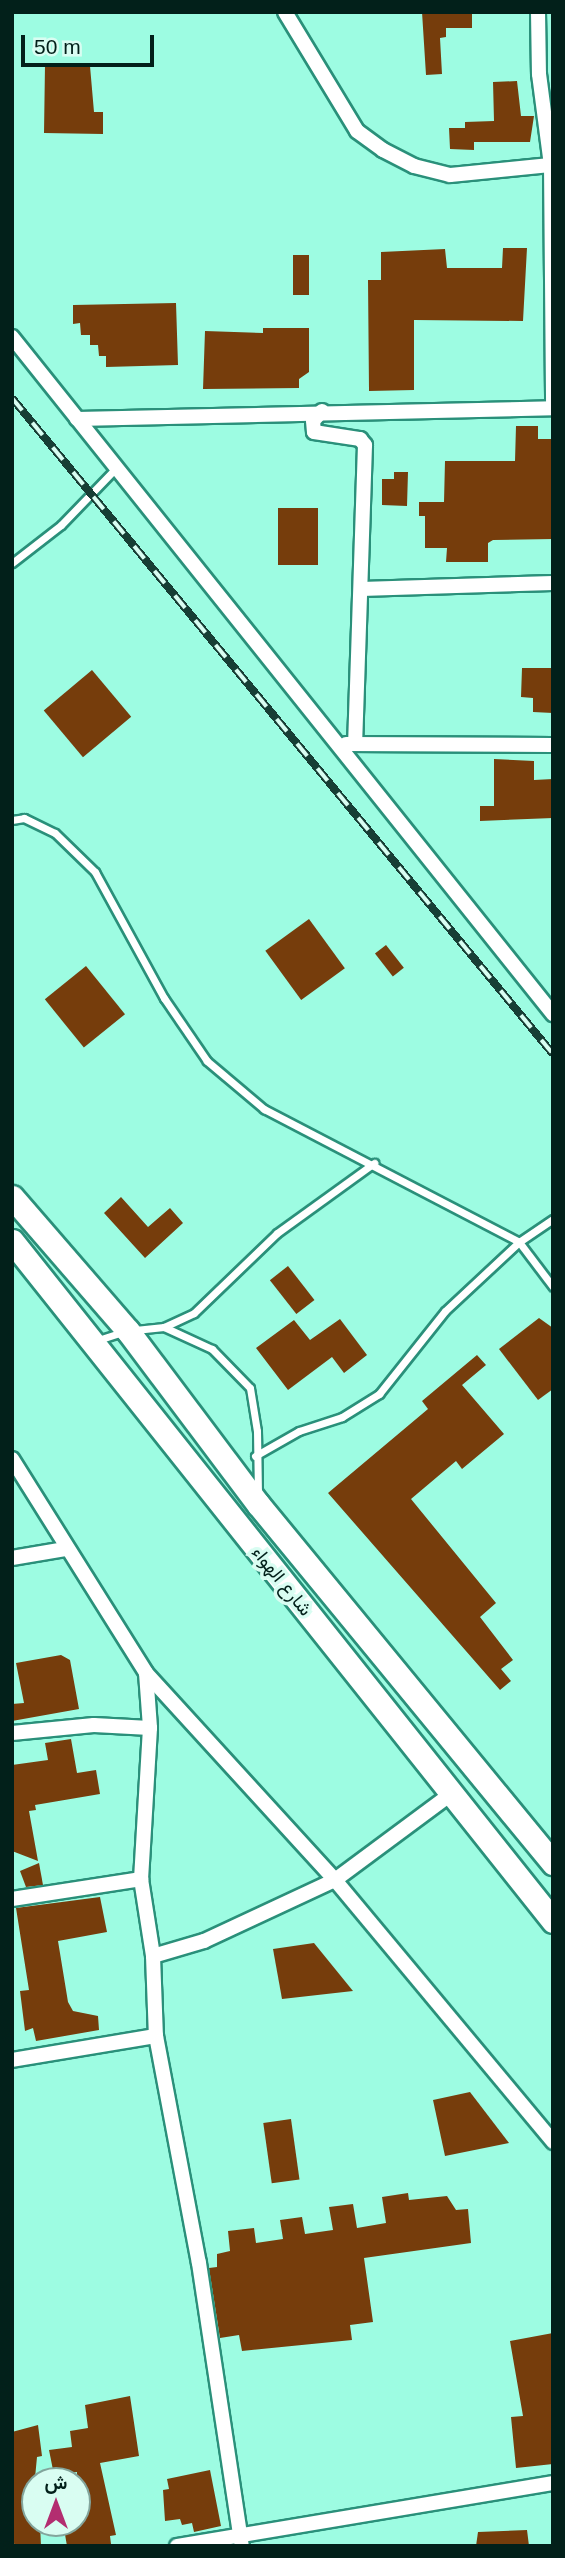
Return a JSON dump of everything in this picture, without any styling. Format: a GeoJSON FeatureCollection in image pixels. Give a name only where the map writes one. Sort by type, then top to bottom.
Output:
{"type":"FeatureCollection","features":[{"type":"Feature","properties":{"kind":"main road","name":"شارع الهواء"},"geometry":{"type":"LineString","coordinates":[[12,1197],[128,1331],[250,1518],[452,1793],[553,1921]]}},
{"type":"Feature","properties":{"kind":"main road","name":"شارع الهواء"},"geometry":{"type":"LineString","coordinates":[[12,1241],[94,1342],[553,1863]]}},
{"type":"Feature","properties":{"kind":"street"},"geometry":{"type":"LineString","coordinates":[[285,12],[357,131],[383,150],[414,166],[450,175],[551,165]]}},
{"type":"Feature","properties":{"kind":"street"},"geometry":{"type":"LineString","coordinates":[[77,419],[322,411],[553,408],[551,165],[539,74],[538,12]]}},
{"type":"Feature","properties":{"kind":"street"},"geometry":{"type":"LineString","coordinates":[[12,337],[553,1014]]}},
{"type":"Feature","properties":{"kind":"street"},"geometry":{"type":"LineString","coordinates":[[322,411],[313,421],[314,432],[360,439],[365,445],[355,744]]}},
{"type":"Feature","properties":{"kind":"street"},"geometry":{"type":"LineString","coordinates":[[361,589],[553,583]]}},
{"type":"Feature","properties":{"kind":"street"},"geometry":{"type":"LineString","coordinates":[[337,744],[553,745]]}},
{"type":"Feature","properties":{"kind":"street"},"geometry":{"type":"LineString","coordinates":[[12,1459],[65,1549],[146,1673],[335,1880],[553,2142]]}},
{"type":"Feature","properties":{"kind":"street"},"geometry":{"type":"LineString","coordinates":[[12,1558],[65,1549]]}},
{"type":"Feature","properties":{"kind":"street"},"geometry":{"type":"LineString","coordinates":[[146,1673],[150,1728],[141,1879],[153,1956],[156,2036],[199,2263],[242,2541]]}},
{"type":"Feature","properties":{"kind":"street"},"geometry":{"type":"LineString","coordinates":[[12,1733],[84,1725],[150,1728]]}},
{"type":"Feature","properties":{"kind":"street"},"geometry":{"type":"LineString","coordinates":[[153,1956],[204,1941],[335,1880],[452,1793]]}},
{"type":"Feature","properties":{"kind":"street"},"geometry":{"type":"LineString","coordinates":[[12,1899],[141,1879]]}},
{"type":"Feature","properties":{"kind":"street"},"geometry":{"type":"LineString","coordinates":[[12,2060],[156,2036]]}},
{"type":"Feature","properties":{"kind":"street"},"geometry":{"type":"LineString","coordinates":[[177,2546],[242,2541],[553,2483]]}},
{"type":"Feature","properties":{"kind":"lane"},"geometry":{"type":"LineString","coordinates":[[12,563],[61,525],[116,468]]}},
{"type":"Feature","properties":{"kind":"lane"},"geometry":{"type":"LineString","coordinates":[[12,820],[24,818],[55,833],[95,872],[164,998],[207,1061],[264,1109],[374,1163],[519,1242],[553,1287]]}},
{"type":"Feature","properties":{"kind":"lane"},"geometry":{"type":"LineString","coordinates":[[94,1342],[128,1331],[164,1327],[194,1312],[277,1233],[374,1163]]}},
{"type":"Feature","properties":{"kind":"lane"},"geometry":{"type":"LineString","coordinates":[[255,1456],[299,1431],[342,1417],[379,1394],[445,1311],[519,1242],[553,1219]]}},
{"type":"Feature","properties":{"kind":"lane"},"geometry":{"type":"LineString","coordinates":[[164,1327],[212,1349],[237,1370],[250,1388],[255,1456],[250,1518]]}},
{"type":"Feature","properties":{"kind":"building"},"geometry":{"type":"Polygon","coordinates":[[[422,12],[472,12],[472,28],[446,28],[446,37],[440,38],[442,74],[426,75],[422,12]]]}},
{"type":"Feature","properties":{"kind":"building"},"geometry":{"type":"Polygon","coordinates":[[[45,65],[90,66],[94,112],[103,112],[103,134],[44,133],[45,65]]]}},
{"type":"Feature","properties":{"kind":"building"},"geometry":{"type":"Polygon","coordinates":[[[517,81],[521,116],[534,116],[530,142],[474,142],[474,150],[450,149],[449,128],[465,128],[465,122],[494,121],[493,82],[517,81]]]}},
{"type":"Feature","properties":{"kind":"building"},"geometry":{"type":"Polygon","coordinates":[[[503,248],[527,248],[523,321],[414,320],[414,390],[369,391],[368,280],[381,280],[381,252],[445,249],[447,268],[502,268],[503,248]]]}},
{"type":"Feature","properties":{"kind":"building"},"geometry":{"type":"Polygon","coordinates":[[[293,255],[309,255],[309,295],[293,295],[293,255]]]}},
{"type":"Feature","properties":{"kind":"building"},"geometry":{"type":"Polygon","coordinates":[[[176,303],[178,365],[106,367],[106,356],[99,356],[98,345],[90,345],[90,335],[81,335],[80,323],[73,324],[73,305],[176,303]]]}},
{"type":"Feature","properties":{"kind":"building"},"geometry":{"type":"Polygon","coordinates":[[[263,328],[309,328],[309,372],[299,379],[299,388],[203,389],[205,331],[263,333],[263,328]]]}},
{"type":"Feature","properties":{"kind":"building"},"geometry":{"type":"Polygon","coordinates":[[[516,426],[538,426],[538,439],[553,439],[553,539],[493,540],[488,543],[488,562],[446,562],[447,548],[425,548],[425,516],[419,516],[419,502],[444,502],[445,461],[515,461],[516,426]]]}},
{"type":"Feature","properties":{"kind":"building"},"geometry":{"type":"Polygon","coordinates":[[[394,472],[408,472],[407,506],[382,505],[382,479],[394,479],[394,472]]]}},
{"type":"Feature","properties":{"kind":"building"},"geometry":{"type":"Polygon","coordinates":[[[278,508],[318,508],[318,565],[278,565],[278,508]]]}},
{"type":"Feature","properties":{"kind":"building"},"geometry":{"type":"Polygon","coordinates":[[[522,668],[553,668],[553,713],[533,712],[533,698],[521,697],[522,668]]]}},
{"type":"Feature","properties":{"kind":"building"},"geometry":{"type":"Polygon","coordinates":[[[92,670],[131,717],[83,757],[44,710],[92,670]]]}},
{"type":"Feature","properties":{"kind":"building"},"geometry":{"type":"Polygon","coordinates":[[[494,759],[534,761],[534,780],[553,779],[553,818],[480,821],[480,806],[494,806],[494,759]]]}},
{"type":"Feature","properties":{"kind":"building"},"geometry":{"type":"Polygon","coordinates":[[[309,919],[345,968],[301,1000],[265,951],[309,919]]]}},
{"type":"Feature","properties":{"kind":"building"},"geometry":{"type":"Polygon","coordinates":[[[386,945],[404,968],[393,976],[375,954],[386,945]]]}},
{"type":"Feature","properties":{"kind":"building"},"geometry":{"type":"Polygon","coordinates":[[[86,966],[125,1014],[84,1048],[45,999],[86,966]]]}},
{"type":"Feature","properties":{"kind":"building"},"geometry":{"type":"Polygon","coordinates":[[[121,1197],[148,1227],[170,1208],[183,1223],[145,1258],[104,1213],[121,1197]]]}},
{"type":"Feature","properties":{"kind":"building"},"geometry":{"type":"Polygon","coordinates":[[[288,1266],[314,1300],[296,1314],[270,1280],[288,1266]]]}},
{"type":"Feature","properties":{"kind":"building"},"geometry":{"type":"Polygon","coordinates":[[[539,1318],[553,1328],[553,1389],[538,1400],[499,1349],[539,1318]]]}},
{"type":"Feature","properties":{"kind":"building"},"geometry":{"type":"Polygon","coordinates":[[[340,1319],[367,1355],[344,1373],[332,1357],[288,1390],[256,1348],[294,1320],[310,1340],[340,1319]]]}},
{"type":"Feature","properties":{"kind":"building"},"geometry":{"type":"Polygon","coordinates":[[[477,1355],[486,1365],[462,1385],[504,1434],[462,1469],[456,1461],[411,1499],[496,1603],[480,1617],[513,1660],[501,1669],[511,1681],[500,1690],[328,1493],[428,1409],[422,1401],[477,1355]]]}},
{"type":"Feature","properties":{"kind":"building"},"geometry":{"type":"Polygon","coordinates":[[[61,1655],[70,1660],[79,1709],[12,1721],[12,1704],[24,1703],[16,1663],[61,1655]]]}},
{"type":"Feature","properties":{"kind":"building"},"geometry":{"type":"Polygon","coordinates":[[[71,1739],[77,1773],[96,1770],[100,1794],[35,1805],[36,1810],[29,1811],[38,1861],[12,1851],[12,1765],[48,1760],[45,1743],[71,1739]]]}},
{"type":"Feature","properties":{"kind":"building"},"geometry":{"type":"Polygon","coordinates":[[[39,1863],[43,1885],[26,1887],[20,1871],[39,1863]]]}},
{"type":"Feature","properties":{"kind":"building"},"geometry":{"type":"Polygon","coordinates":[[[100,1897],[107,1932],[58,1941],[68,2002],[73,2011],[98,2016],[99,2030],[36,2041],[33,2028],[25,2031],[20,1991],[29,1990],[16,1908],[100,1897]]]}},
{"type":"Feature","properties":{"kind":"building"},"geometry":{"type":"Polygon","coordinates":[[[314,1943],[353,1991],[282,1999],[273,1949],[314,1943]]]}},
{"type":"Feature","properties":{"kind":"building"},"geometry":{"type":"Polygon","coordinates":[[[470,2092],[509,2143],[445,2156],[433,2100],[470,2092]]]}},
{"type":"Feature","properties":{"kind":"building"},"geometry":{"type":"Polygon","coordinates":[[[291,2119],[299,2179],[272,2183],[263,2123],[291,2119]]]}},
{"type":"Feature","properties":{"kind":"building"},"geometry":{"type":"Polygon","coordinates":[[[408,2193],[409,2200],[447,2196],[456,2210],[468,2209],[471,2243],[364,2258],[373,2322],[350,2325],[352,2340],[242,2351],[239,2335],[220,2338],[209,2268],[217,2267],[217,2254],[230,2251],[228,2231],[254,2228],[256,2243],[283,2239],[280,2220],[302,2217],[305,2234],[333,2230],[329,2207],[353,2204],[357,2228],[386,2223],[382,2197],[408,2193]]]}},
{"type":"Feature","properties":{"kind":"building"},"geometry":{"type":"Polygon","coordinates":[[[553,2333],[553,2464],[516,2468],[511,2417],[523,2416],[510,2341],[553,2333]]]}},
{"type":"Feature","properties":{"kind":"building"},"geometry":{"type":"Polygon","coordinates":[[[130,2396],[139,2456],[100,2463],[116,2535],[110,2536],[111,2544],[67,2546],[65,2537],[91,2537],[91,2467],[52,2467],[49,2450],[72,2447],[70,2431],[88,2428],[85,2405],[130,2396]]]}},
{"type":"Feature","properties":{"kind":"building"},"geometry":{"type":"Polygon","coordinates":[[[38,2425],[42,2456],[37,2457],[36,2467],[21,2467],[21,2537],[41,2537],[41,2546],[17,2546],[12,2542],[12,2432],[38,2425]]]}},
{"type":"Feature","properties":{"kind":"building"},"geometry":{"type":"Polygon","coordinates":[[[210,2470],[221,2526],[194,2532],[192,2523],[182,2525],[180,2519],[165,2521],[163,2490],[169,2489],[167,2479],[210,2470]]]}},
{"type":"Feature","properties":{"kind":"building"},"geometry":{"type":"Polygon","coordinates":[[[527,2530],[529,2546],[476,2546],[478,2532],[527,2530]]]}},
{"type":"Feature","properties":{"kind":"railway"},"geometry":{"type":"LineString","coordinates":[[12,398],[553,1054]]}}]}
